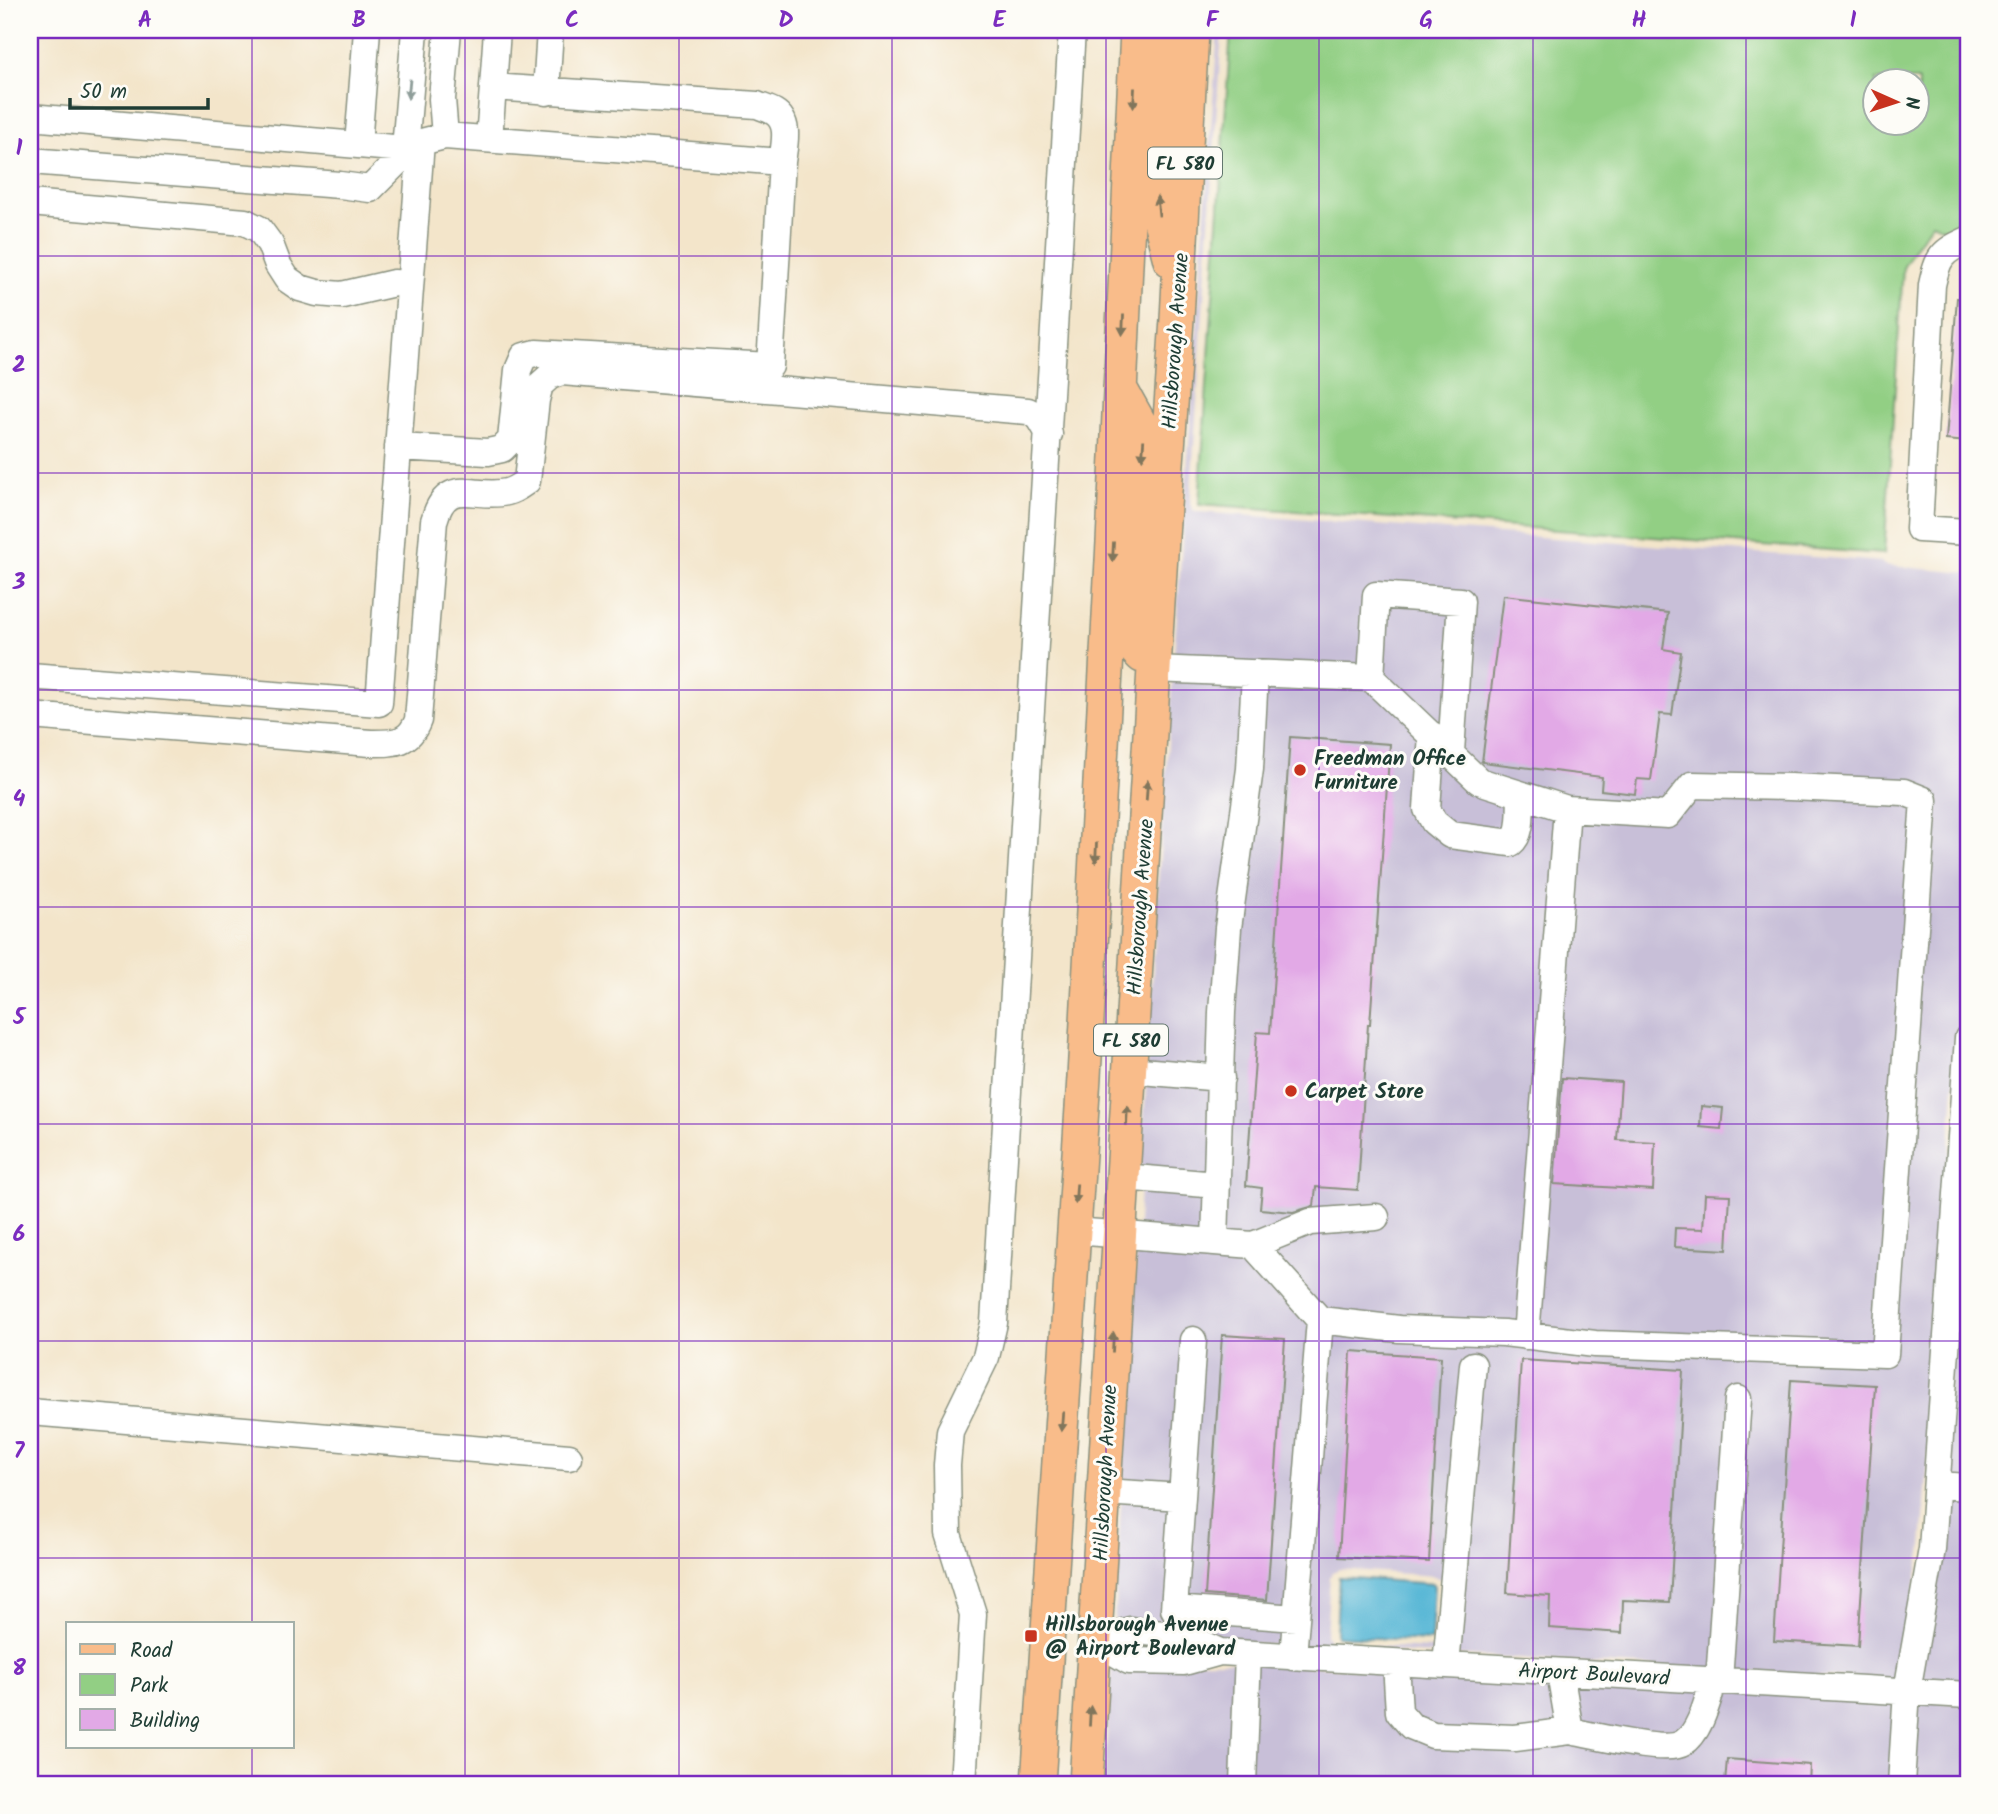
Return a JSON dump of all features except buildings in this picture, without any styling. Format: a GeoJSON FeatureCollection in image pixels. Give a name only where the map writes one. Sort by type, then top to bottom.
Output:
{"type":"FeatureCollection","features":[{"type":"Feature","properties":{"kind":"main road","name":"FL 580"},"geometry":{"type":"LineString","coordinates":[[1038,1784],[1088,1009],[1137,30]]}},
{"type":"Feature","properties":{"kind":"main road"},"geometry":{"type":"LineString","coordinates":[[1166,30],[1156,205],[1178,296]]}},
{"type":"Feature","properties":{"kind":"main road","name":"Hillsborough Avenue"},"geometry":{"type":"LineString","coordinates":[[1086,1784],[1192,30]]}},
{"type":"Feature","properties":{"kind":"main road"},"geometry":{"type":"LineString","coordinates":[[1120,388],[1144,431],[1133,603],[1136,650],[1154,669]]}},
{"type":"Feature","properties":{"kind":"main road"},"geometry":{"type":"LineString","coordinates":[[1049,1607],[1063,1630],[1068,1649],[1060,1784]]}},
{"type":"Feature","properties":{"kind":"street"},"geometry":{"type":"LineString","coordinates":[[358,145],[367,30]]}},
{"type":"Feature","properties":{"kind":"street"},"geometry":{"type":"LineString","coordinates":[[30,676],[379,703],[424,142],[415,30]]}},
{"type":"Feature","properties":{"kind":"street"},"geometry":{"type":"LineString","coordinates":[[30,161],[370,189],[401,158],[424,142],[442,99],[448,30]]}},
{"type":"Feature","properties":{"kind":"street"},"geometry":{"type":"LineString","coordinates":[[489,139],[498,30]]}},
{"type":"Feature","properties":{"kind":"street"},"geometry":{"type":"LineString","coordinates":[[545,92],[550,30]]}},
{"type":"Feature","properties":{"kind":"street"},"geometry":{"type":"LineString","coordinates":[[963,1784],[973,1614],[948,1534],[947,1465],[950,1431],[986,1357],[994,1323],[1072,30]]}},
{"type":"Feature","properties":{"kind":"street"},"geometry":{"type":"LineString","coordinates":[[398,447],[488,452],[502,449],[511,440],[518,370],[524,356],[536,353],[771,366],[785,131],[782,119],[774,112],[757,105],[493,87]]}},
{"type":"Feature","properties":{"kind":"street"},"geometry":{"type":"LineString","coordinates":[[30,117],[358,145],[489,139],[782,162]]}},
{"type":"Feature","properties":{"kind":"street"},"geometry":{"type":"LineString","coordinates":[[30,204],[245,222],[259,229],[270,244],[287,279],[300,288],[317,293],[342,295],[394,283],[411,284]]}},
{"type":"Feature","properties":{"kind":"street"},"geometry":{"type":"LineString","coordinates":[[1968,240],[1950,248],[1936,266],[1932,285],[1919,529],[1968,532]]}},
{"type":"Feature","properties":{"kind":"street"},"geometry":{"type":"LineString","coordinates":[[30,716],[371,743],[393,743],[405,739],[418,720],[434,521],[438,507],[458,491],[506,493],[527,481],[540,385],[550,376],[562,372],[1028,411],[1040,417],[1049,434]]}},
{"type":"Feature","properties":{"kind":"street"},"geometry":{"type":"LineString","coordinates":[[1371,678],[1376,595],[1461,601],[1442,743],[1427,809],[1434,822],[1450,835],[1511,843],[1519,833],[1521,796]]}},
{"type":"Feature","properties":{"kind":"street"},"geometry":{"type":"LineString","coordinates":[[1154,669],[1371,678],[1479,780],[1567,809],[1668,815],[1692,785],[1790,786],[1904,792],[1924,800],[1885,1354],[1595,1344],[1320,1320],[1253,1245]]}},
{"type":"Feature","properties":{"kind":"street"},"geometry":{"type":"LineString","coordinates":[[1215,1242],[1222,1012],[1228,928],[1250,769],[1255,673]]}},
{"type":"Feature","properties":{"kind":"street"},"geometry":{"type":"LineString","coordinates":[[1526,1336],[1567,809]]}},
{"type":"Feature","properties":{"kind":"street"},"geometry":{"type":"LineString","coordinates":[[1901,1784],[1907,1691],[1932,1549],[1937,1485],[1959,1310],[1968,1038]]}},
{"type":"Feature","properties":{"kind":"street"},"geometry":{"type":"LineString","coordinates":[[1130,1070],[1221,1078]]}},
{"type":"Feature","properties":{"kind":"street"},"geometry":{"type":"LineString","coordinates":[[1123,1177],[1217,1185]]}},
{"type":"Feature","properties":{"kind":"street"},"geometry":{"type":"LineString","coordinates":[[1074,1231],[1253,1245],[1310,1222],[1376,1217]]}},
{"type":"Feature","properties":{"kind":"street"},"geometry":{"type":"LineString","coordinates":[[1293,1657],[1320,1320]]}},
{"type":"Feature","properties":{"kind":"street"},"geometry":{"type":"LineString","coordinates":[[1193,1340],[1174,1609],[1296,1618]]}},
{"type":"Feature","properties":{"kind":"street"},"geometry":{"type":"LineString","coordinates":[[1446,1665],[1473,1365]]}},
{"type":"Feature","properties":{"kind":"street"},"geometry":{"type":"LineString","coordinates":[[1396,1663],[1399,1712],[1411,1726],[1433,1735],[1515,1738],[1570,1731],[1658,1747],[1682,1745],[1692,1735],[1716,1681],[1738,1399]]}},
{"type":"Feature","properties":{"kind":"street"},"geometry":{"type":"LineString","coordinates":[[30,1412],[569,1457]]}},
{"type":"Feature","properties":{"kind":"street"},"geometry":{"type":"LineString","coordinates":[[1937,1485],[1968,1487]]}},
{"type":"Feature","properties":{"kind":"street"},"geometry":{"type":"LineString","coordinates":[[1104,1492],[1182,1497]]}},
{"type":"Feature","properties":{"kind":"street","name":"Airport Boulevard"},"geometry":{"type":"LineString","coordinates":[[1095,1642],[1130,1630],[1187,1637],[1220,1652],[1968,1695]]}},
{"type":"Feature","properties":{"kind":"street"},"geometry":{"type":"LineString","coordinates":[[1243,1784],[1248,1654]]}},
{"type":"Feature","properties":{"kind":"street"},"geometry":{"type":"LineString","coordinates":[[1560,1672],[1570,1731]]}},
{"type":"Feature","properties":{"kind":"shaded area"},"geometry":{"type":"Polygon","coordinates":[[[1218,30],[1222,30],[1190,504],[1193,510],[1882,562],[1891,566],[1968,573],[1968,839],[1962,971],[1922,1547],[1898,1681],[1223,1642],[1114,1625],[1158,886],[1218,30]],[[1340,1569],[1332,1572],[1326,1635],[1330,1642],[1436,1648],[1442,1580],[1435,1576],[1340,1569]]]}},
{"type":"Feature","properties":{"kind":"shaded area"},"geometry":{"type":"Polygon","coordinates":[[[1968,1190],[1968,1685],[1920,1682],[1968,1190]]]}},
{"type":"Feature","properties":{"kind":"shaded area"},"geometry":{"type":"Polygon","coordinates":[[[1221,1661],[1896,1700],[1891,1784],[1104,1784],[1112,1662],[1221,1661]]]}},
{"type":"Feature","properties":{"kind":"shaded area"},"geometry":{"type":"Polygon","coordinates":[[[1918,1701],[1968,1704],[1968,1784],[1912,1784],[1918,1701]]]}},
{"type":"Feature","properties":{"kind":"green space"},"geometry":{"type":"Polygon","coordinates":[[[1231,30],[1968,30],[1968,216],[1960,227],[1952,230],[1932,223],[1903,268],[1884,554],[1199,504],[1231,30]]]}},
{"type":"Feature","properties":{"kind":"water"},"geometry":{"type":"Polygon","coordinates":[[[1339,1577],[1434,1584],[1431,1641],[1336,1636],[1339,1577]]]}},
{"type":"Feature","properties":{"kind":"place","name":"Freedman Office Furniture"},"geometry":{"type":"Point","coordinates":[1300,770]}},
{"type":"Feature","properties":{"kind":"place","name":"Carpet Store"},"geometry":{"type":"Point","coordinates":[1291,1091]}},
{"type":"Feature","properties":{"kind":"place","name":"Hillsborough Avenue @ Airport Boulevard"},"geometry":{"type":"Point","coordinates":[1031,1636]}}]}
